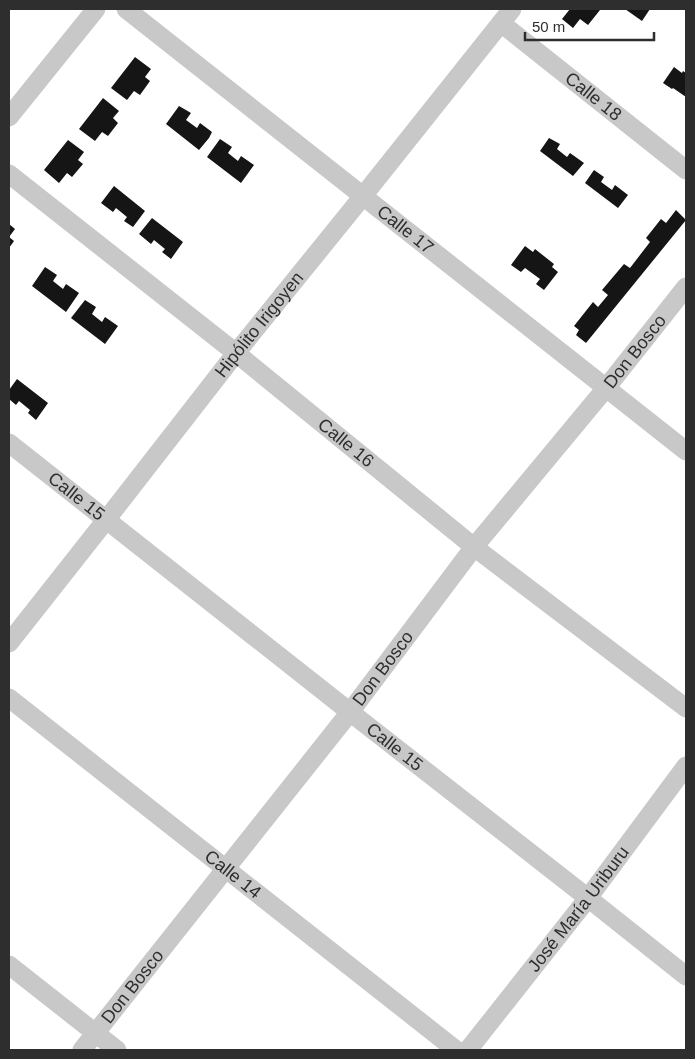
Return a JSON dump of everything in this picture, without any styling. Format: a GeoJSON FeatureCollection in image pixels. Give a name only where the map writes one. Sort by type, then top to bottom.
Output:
{"type":"FeatureCollection","features":[{"type":"Feature","properties":{"kind":"street"},"geometry":{"type":"LineString","coordinates":[[9,117],[96,9]]}},
{"type":"Feature","properties":{"kind":"street","name":"Calle 17"},"geometry":{"type":"LineString","coordinates":[[126,9],[686,452]]}},
{"type":"Feature","properties":{"kind":"street","name":"Hipólito Irigoyen"},"geometry":{"type":"LineString","coordinates":[[9,643],[236,353],[506,16]]}},
{"type":"Feature","properties":{"kind":"street","name":"Calle 18"},"geometry":{"type":"LineString","coordinates":[[506,16],[686,170]]}},
{"type":"Feature","properties":{"kind":"street","name":"Calle 16"},"geometry":{"type":"LineString","coordinates":[[9,174],[236,353],[474,546],[686,708]]}},
{"type":"Feature","properties":{"kind":"street","name":"Don Bosco"},"geometry":{"type":"LineString","coordinates":[[82,1050],[350,712],[474,546],[606,388],[686,287]]}},
{"type":"Feature","properties":{"kind":"street","name":"Calle 15"},"geometry":{"type":"LineString","coordinates":[[9,443],[686,976]]}},
{"type":"Feature","properties":{"kind":"street","name":"Calle 14"},"geometry":{"type":"LineString","coordinates":[[9,698],[456,1050]]}},
{"type":"Feature","properties":{"kind":"street","name":"José María Uriburu"},"geometry":{"type":"LineString","coordinates":[[468,1050],[588,898],[686,766]]}},
{"type":"Feature","properties":{"kind":"street"},"geometry":{"type":"LineString","coordinates":[[9,965],[117,1050]]}},
{"type":"Feature","properties":{"kind":"building"},"geometry":{"type":"Polygon","coordinates":[[[570,9],[600,10],[588,25],[580,19],[573,28],[562,19],[570,9]]]}},
{"type":"Feature","properties":{"kind":"building"},"geometry":{"type":"Polygon","coordinates":[[[625,9],[650,9],[642,21],[625,9]]]}},
{"type":"Feature","properties":{"kind":"building"},"geometry":{"type":"Polygon","coordinates":[[[135,57],[151,69],[145,77],[150,81],[140,95],[134,91],[127,100],[111,88],[135,57]]]}},
{"type":"Feature","properties":{"kind":"building"},"geometry":{"type":"Polygon","coordinates":[[[674,67],[682,73],[683,71],[686,73],[686,97],[663,83],[674,67]]]}},
{"type":"Feature","properties":{"kind":"building"},"geometry":{"type":"Polygon","coordinates":[[[103,98],[119,111],[113,118],[118,123],[108,136],[102,132],[95,141],[79,129],[103,98]]]}},
{"type":"Feature","properties":{"kind":"building"},"geometry":{"type":"Polygon","coordinates":[[[179,106],[191,113],[186,120],[197,128],[200,123],[212,132],[199,150],[166,124],[179,106]]]}},
{"type":"Feature","properties":{"kind":"building"},"geometry":{"type":"Polygon","coordinates":[[[549,138],[560,144],[557,149],[567,157],[570,153],[584,163],[573,176],[540,151],[549,138]]]}},
{"type":"Feature","properties":{"kind":"building"},"geometry":{"type":"Polygon","coordinates":[[[220,139],[232,147],[228,153],[238,161],[241,156],[254,165],[241,183],[207,157],[220,139]]]}},
{"type":"Feature","properties":{"kind":"building"},"geometry":{"type":"Polygon","coordinates":[[[68,140],[84,152],[78,160],[83,164],[72,177],[67,173],[59,183],[44,170],[68,140]]]}},
{"type":"Feature","properties":{"kind":"building"},"geometry":{"type":"Polygon","coordinates":[[[594,170],[604,177],[601,182],[612,190],[615,185],[628,195],[618,208],[585,183],[594,170]]]}},
{"type":"Feature","properties":{"kind":"building"},"geometry":{"type":"Polygon","coordinates":[[[114,186],[145,211],[133,227],[124,221],[127,217],[116,208],[113,212],[101,203],[114,186]]]}},
{"type":"Feature","properties":{"kind":"building"},"geometry":{"type":"Polygon","coordinates":[[[676,210],[686,220],[586,343],[576,335],[579,330],[574,326],[593,302],[598,307],[608,295],[602,290],[624,264],[630,268],[650,242],[646,238],[661,219],[666,223],[676,210]]]}},
{"type":"Feature","properties":{"kind":"building"},"geometry":{"type":"Polygon","coordinates":[[[152,218],[183,242],[171,259],[162,252],[165,249],[154,240],[151,244],[139,234],[152,218]]]}},
{"type":"Feature","properties":{"kind":"building"},"geometry":{"type":"Polygon","coordinates":[[[9,224],[15,229],[9,237],[9,224]]]}},
{"type":"Feature","properties":{"kind":"building"},"geometry":{"type":"Polygon","coordinates":[[[9,237],[14,241],[9,248],[9,237]]]}},
{"type":"Feature","properties":{"kind":"building"},"geometry":{"type":"Polygon","coordinates":[[[525,246],[533,252],[535,249],[554,264],[552,267],[558,272],[544,290],[536,284],[540,279],[525,268],[521,272],[511,265],[525,246]]]}},
{"type":"Feature","properties":{"kind":"building"},"geometry":{"type":"Polygon","coordinates":[[[45,267],[57,275],[53,281],[63,289],[66,284],[79,293],[66,312],[32,286],[45,267]]]}},
{"type":"Feature","properties":{"kind":"building"},"geometry":{"type":"Polygon","coordinates":[[[85,300],[96,307],[92,314],[102,322],[105,317],[118,326],[105,344],[71,318],[85,300]]]}},
{"type":"Feature","properties":{"kind":"building"},"geometry":{"type":"Polygon","coordinates":[[[17,379],[48,403],[36,420],[28,413],[30,410],[19,401],[16,405],[9,399],[9,390],[17,379]]]}}]}
